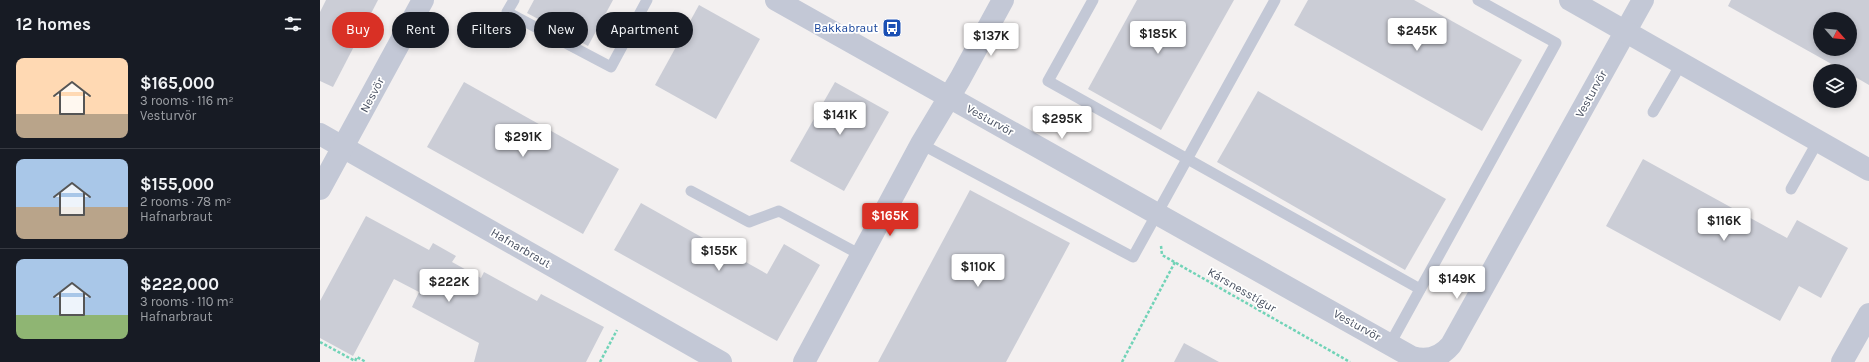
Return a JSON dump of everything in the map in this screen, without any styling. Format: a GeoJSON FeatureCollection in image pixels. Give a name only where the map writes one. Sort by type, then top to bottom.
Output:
{"type":"FeatureCollection","features":[{"type":"Feature","properties":{"kind":"street","name":"Nesvör"},"geometry":{"type":"LineString","coordinates":[[320,189],[344,148],[424,0]]}},
{"type":"Feature","properties":{"kind":"street"},"geometry":{"type":"LineString","coordinates":[[776,0],[949,97]]}},
{"type":"Feature","properties":{"kind":"street"},"geometry":{"type":"LineString","coordinates":[[804,362],[921,144],[1003,0]]}},
{"type":"Feature","properties":{"kind":"street"},"geometry":{"type":"LineString","coordinates":[[1570,0],[1869,170]]}},
{"type":"Feature","properties":{"kind":"street","name":"Vesturvör"},"geometry":{"type":"LineString","coordinates":[[949,97],[1412,357],[1428,360],[1441,355],[1452,344],[1643,0]]}},
{"type":"Feature","properties":{"kind":"street","name":"Hafnarbraut"},"geometry":{"type":"LineString","coordinates":[[320,134],[721,362]]}},
{"type":"Feature","properties":{"kind":"street"},"geometry":{"type":"LineString","coordinates":[[1842,362],[1869,314]]}},
{"type":"Feature","properties":{"kind":"lane"},"geometry":{"type":"LineString","coordinates":[[514,0],[507,12],[611,67],[647,0]]}},
{"type":"Feature","properties":{"kind":"lane"},"geometry":{"type":"LineString","coordinates":[[1093,0],[1048,81],[1420,289]]}},
{"type":"Feature","properties":{"kind":"lane"},"geometry":{"type":"LineString","coordinates":[[921,144],[1133,257],[1275,0]]}},
{"type":"Feature","properties":{"kind":"lane"},"geometry":{"type":"LineString","coordinates":[[1390,344],[1556,43],[1478,0]]}},
{"type":"Feature","properties":{"kind":"lane"},"geometry":{"type":"LineString","coordinates":[[1652,112],[1681,64]]}},
{"type":"Feature","properties":{"kind":"lane"},"geometry":{"type":"LineString","coordinates":[[1791,189],[1818,141]]}},
{"type":"Feature","properties":{"kind":"lane"},"geometry":{"type":"LineString","coordinates":[[691,191],[749,222],[780,211],[861,255]]}},
{"type":"Feature","properties":{"kind":"path","name":"Kársnesstígur"},"geometry":{"type":"LineString","coordinates":[[1157,214],[1162,255],[1350,362]]}},
{"type":"Feature","properties":{"kind":"path"},"geometry":{"type":"LineString","coordinates":[[1122,362],[1175,262]]}},
{"type":"Feature","properties":{"kind":"path"},"geometry":{"type":"LineString","coordinates":[[600,362],[620,324]]}},
{"type":"Feature","properties":{"kind":"path"},"geometry":{"type":"LineString","coordinates":[[320,342],[355,361],[358,357],[366,362]]}},
{"type":"Feature","properties":{"kind":"building"},"geometry":{"type":"Polygon","coordinates":[[[326,0],[378,0],[372,12],[332,12],[332,48],[353,48],[333,87],[320,81],[320,12],[326,0]]]}},
{"type":"Feature","properties":{"kind":"building"},"geometry":{"type":"Polygon","coordinates":[[[534,0],[613,0],[606,12],[596,12],[596,31],[588,46],[588,12],[534,12],[534,17],[527,13],[534,0]]]}},
{"type":"Feature","properties":{"kind":"building"},"geometry":{"type":"Polygon","coordinates":[[[1137,0],[1234,0],[1161,130],[1088,89],[1137,0]]]}},
{"type":"Feature","properties":{"kind":"building"},"geometry":{"type":"Polygon","coordinates":[[[1308,0],[1414,0],[1522,60],[1482,131],[1294,25],[1308,0]]]}},
{"type":"Feature","properties":{"kind":"building"},"geometry":{"type":"Polygon","coordinates":[[[1731,0],[1869,0],[1869,85],[1857,78],[1857,64],[1832,64],[1817,56],[1857,56],[1857,12],[1813,12],[1813,54],[1728,6],[1731,0]]]}},
{"type":"Feature","properties":{"kind":"building"},"geometry":{"type":"Polygon","coordinates":[[[699,5],[760,39],[716,119],[655,85],[675,48],[693,48],[693,16],[699,5]]]}},
{"type":"Feature","properties":{"kind":"building"},"geometry":{"type":"Polygon","coordinates":[[[464,82],[619,169],[583,234],[427,147],[464,82]]]}},
{"type":"Feature","properties":{"kind":"building"},"geometry":{"type":"Polygon","coordinates":[[[835,82],[889,112],[844,191],[790,161],[835,82]]]}},
{"type":"Feature","properties":{"kind":"building"},"geometry":{"type":"Polygon","coordinates":[[[1258,91],[1446,199],[1405,270],[1217,162],[1258,91]]]}},
{"type":"Feature","properties":{"kind":"building"},"geometry":{"type":"Polygon","coordinates":[[[1643,159],[1787,238],[1797,220],[1848,248],[1821,298],[1799,286],[1780,321],[1606,226],[1643,159]]]}},
{"type":"Feature","properties":{"kind":"building"},"geometry":{"type":"Polygon","coordinates":[[[970,190],[1070,243],[1006,362],[878,362],[970,190]]]}},
{"type":"Feature","properties":{"kind":"building"},"geometry":{"type":"Polygon","coordinates":[[[641,203],[767,274],[784,244],[820,265],[777,341],[614,250],[641,203]]]}},
{"type":"Feature","properties":{"kind":"building"},"geometry":{"type":"Polygon","coordinates":[[[366,216],[429,250],[433,243],[456,256],[452,262],[481,278],[484,272],[537,301],[541,294],[604,327],[586,362],[474,362],[479,343],[412,307],[419,292],[394,279],[353,356],[320,338],[320,301],[366,216]]]}},
{"type":"Feature","properties":{"kind":"building"},"geometry":{"type":"Polygon","coordinates":[[[1184,343],[1219,362],[1174,362],[1184,343]]]}},
{"type":"Feature","properties":{"kind":"place","name":"Bakkabraut"},"geometry":{"type":"Point","coordinates":[892,28]}}]}
